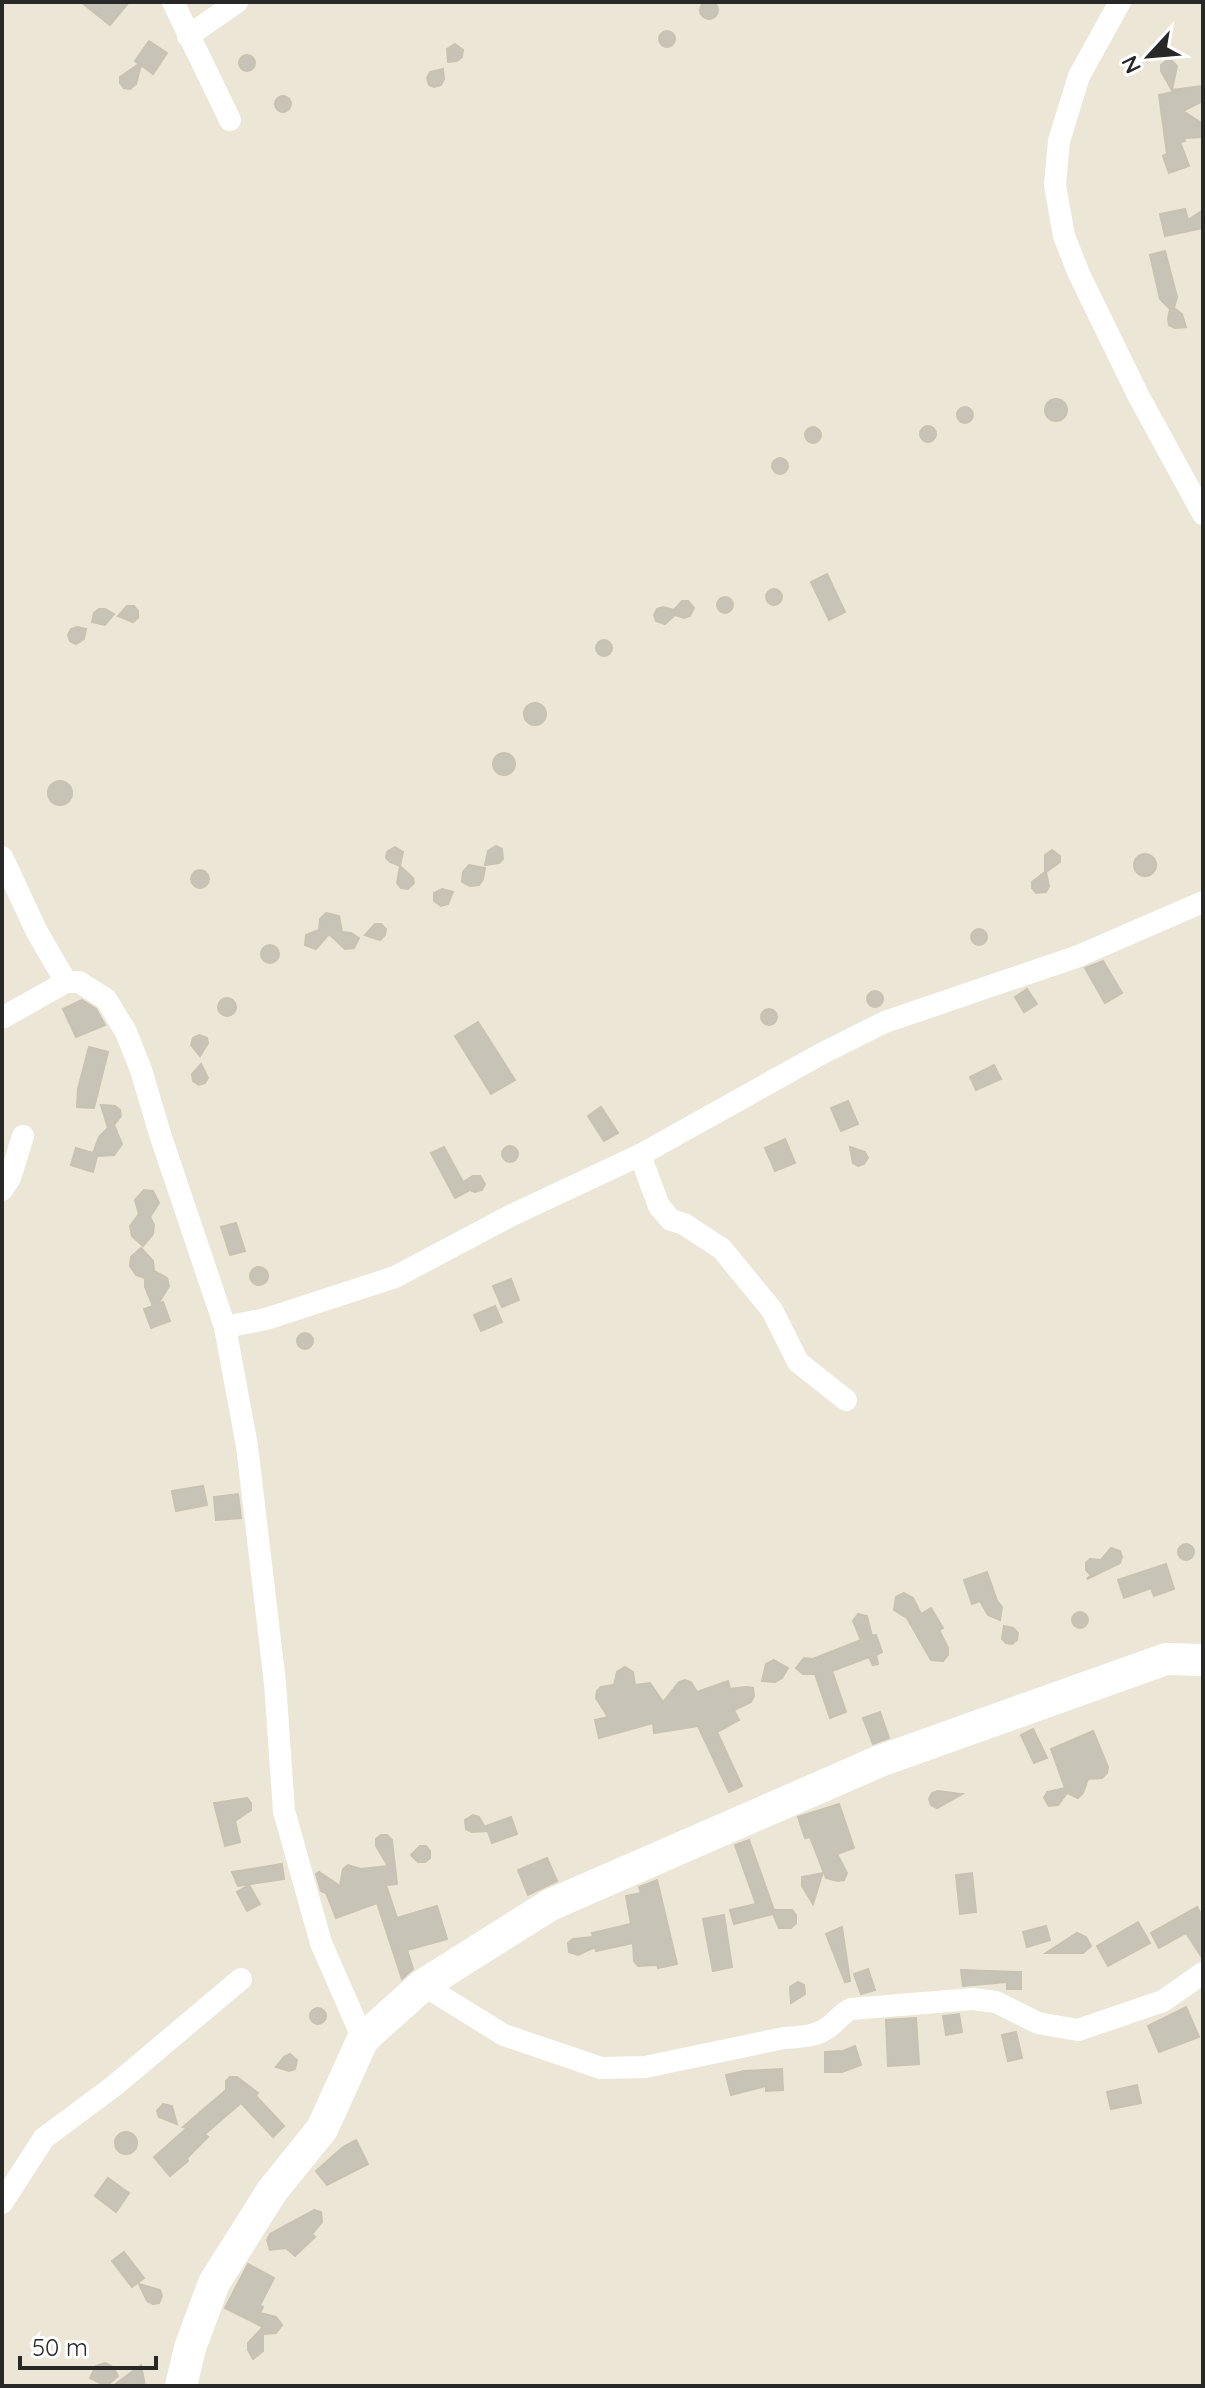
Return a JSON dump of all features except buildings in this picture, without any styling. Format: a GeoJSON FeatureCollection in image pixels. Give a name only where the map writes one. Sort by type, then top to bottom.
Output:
{"type":"FeatureCollection","features":[{"type":"Feature","properties":{"kind":"street"},"geometry":{"type":"LineString","coordinates":[[173,2],[230,120]]}},
{"type":"Feature","properties":{"kind":"street"},"geometry":{"type":"LineString","coordinates":[[188,36],[237,2]]}},
{"type":"Feature","properties":{"kind":"street"},"geometry":{"type":"LineString","coordinates":[[1120,2],[1079,76],[1059,141],[1055,185],[1064,236],[1079,274],[1138,395],[1203,514]]}},
{"type":"Feature","properties":{"kind":"street"},"geometry":{"type":"LineString","coordinates":[[2,857],[37,932],[66,982]]}},
{"type":"Feature","properties":{"kind":"street"},"geometry":{"type":"LineString","coordinates":[[225,1327],[266,1319],[395,1277],[512,1215],[640,1155],[885,1022],[1076,957],[1203,902]]}},
{"type":"Feature","properties":{"kind":"street"},"geometry":{"type":"LineString","coordinates":[[2,1018],[66,982],[79,982],[106,999],[126,1032],[141,1070],[225,1327],[247,1446],[275,1683],[284,1811],[321,1943],[363,2039]]}},
{"type":"Feature","properties":{"kind":"street"},"geometry":{"type":"LineString","coordinates":[[2,1190],[10,1178],[23,1136]]}},
{"type":"Feature","properties":{"kind":"street"},"geometry":{"type":"LineString","coordinates":[[640,1155],[659,1206],[671,1220],[684,1224],[722,1249],[772,1310],[798,1362],[846,1400]]}},
{"type":"Feature","properties":{"kind":"street"},"geometry":{"type":"LineString","coordinates":[[181,2386],[190,2348],[214,2283],[272,2191],[322,2129],[363,2039],[423,1985],[550,1905],[880,1761],[1166,1659],[1203,1660]]}},
{"type":"Feature","properties":{"kind":"street"},"geometry":{"type":"LineString","coordinates":[[423,1985],[504,2035],[601,2068],[645,2067],[784,2038],[807,2037],[829,2028],[851,2009],[973,1999],[996,2002],[1038,2023],[1078,2030],[1163,2001],[1203,1973]]}},
{"type":"Feature","properties":{"kind":"street"},"geometry":{"type":"LineString","coordinates":[[2,2203],[44,2138],[114,2086],[241,1979]]}}]}
